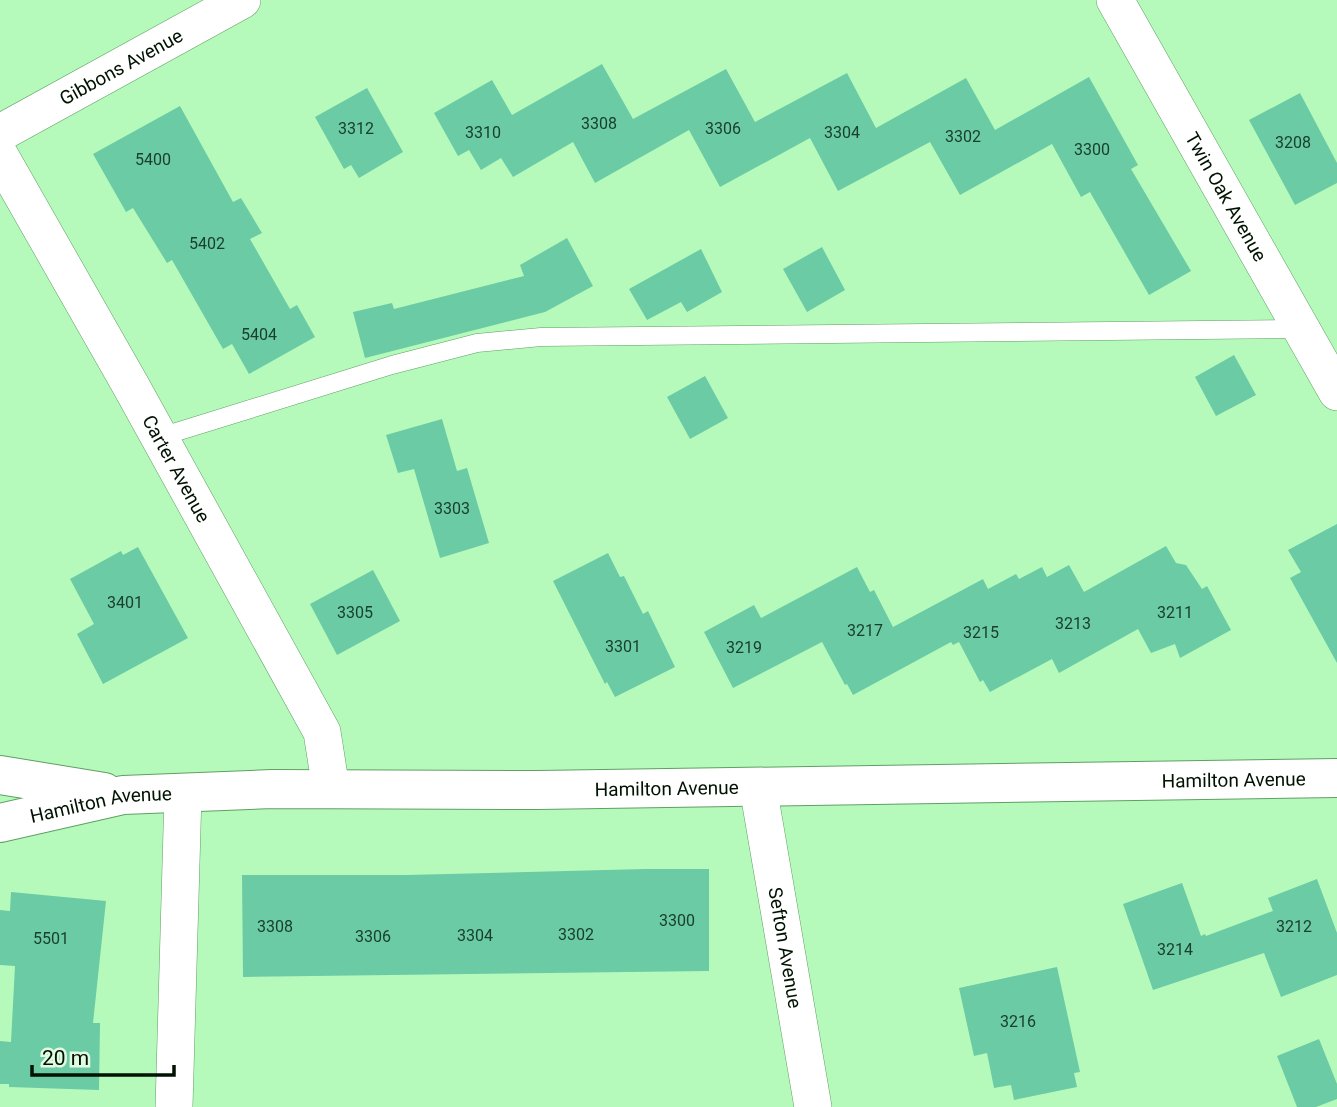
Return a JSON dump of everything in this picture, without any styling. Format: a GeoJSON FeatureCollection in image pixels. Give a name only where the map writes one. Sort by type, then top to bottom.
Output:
{"type":"FeatureCollection","features":[{"type":"Feature","properties":{"kind":"street","name":"Gibbons Avenue"},"geometry":{"type":"LineString","coordinates":[[0,133],[242,0]]}},
{"type":"Feature","properties":{"kind":"street","name":"Twin Oak Avenue"},"geometry":{"type":"LineString","coordinates":[[1115,0],[1337,392]]}},
{"type":"Feature","properties":{"kind":"street","name":"Carter Avenue"},"geometry":{"type":"LineString","coordinates":[[0,156],[160,437],[322,732],[331,789]]}},
{"type":"Feature","properties":{"kind":"street"},"geometry":{"type":"LineString","coordinates":[[0,775],[123,795]]}},
{"type":"Feature","properties":{"kind":"street","name":"Hamilton Avenue"},"geometry":{"type":"LineString","coordinates":[[0,823],[123,795],[331,789],[538,790],[1337,778]]}},
{"type":"Feature","properties":{"kind":"street","name":"Sefton Avenue"},"geometry":{"type":"LineString","coordinates":[[758,787],[813,1107]]}},
{"type":"Feature","properties":{"kind":"street"},"geometry":{"type":"LineString","coordinates":[[174,1107],[183,794]]}},
{"type":"Feature","properties":{"kind":"lane"},"geometry":{"type":"LineString","coordinates":[[160,437],[392,365],[477,344],[541,337],[1301,329]]}},
{"type":"Feature","properties":{"kind":"building"},"geometry":{"type":"Polygon","coordinates":[[[602,64],[633,119],[726,69],[755,122],[847,73],[876,128],[966,78],[995,130],[1089,77],[1138,165],[1131,169],[1191,271],[1149,295],[1090,192],[1081,197],[1052,144],[960,195],[930,142],[838,191],[810,138],[720,187],[689,130],[595,183],[573,142],[513,177],[501,158],[481,170],[469,150],[458,156],[434,113],[492,80],[512,115],[602,64]]]}},
{"type":"Feature","properties":{"kind":"building"},"geometry":{"type":"Polygon","coordinates":[[[367,88],[403,152],[359,178],[351,165],[344,169],[315,117],[367,88]]]}},
{"type":"Feature","properties":{"kind":"building"},"geometry":{"type":"Polygon","coordinates":[[[1300,93],[1337,163],[1337,183],[1295,205],[1249,120],[1300,93]]]}},
{"type":"Feature","properties":{"kind":"building"},"geometry":{"type":"Polygon","coordinates":[[[180,106],[233,202],[241,198],[262,233],[250,239],[290,309],[297,305],[315,337],[249,374],[232,344],[223,349],[172,260],[167,263],[133,208],[126,212],[93,154],[180,106]]]}},
{"type":"Feature","properties":{"kind":"building"},"geometry":{"type":"Polygon","coordinates":[[[567,238],[593,286],[545,312],[365,358],[353,312],[392,303],[394,309],[524,276],[520,265],[567,238]]]}},
{"type":"Feature","properties":{"kind":"building"},"geometry":{"type":"Polygon","coordinates":[[[822,247],[845,290],[807,312],[783,269],[822,247]]]}},
{"type":"Feature","properties":{"kind":"building"},"geometry":{"type":"Polygon","coordinates":[[[701,249],[722,292],[687,312],[681,302],[647,320],[629,289],[701,249]]]}},
{"type":"Feature","properties":{"kind":"building"},"geometry":{"type":"Polygon","coordinates":[[[1234,355],[1256,395],[1216,416],[1195,377],[1234,355]]]}},
{"type":"Feature","properties":{"kind":"building"},"geometry":{"type":"Polygon","coordinates":[[[705,376],[728,418],[690,439],[667,397],[705,376]]]}},
{"type":"Feature","properties":{"kind":"building"},"geometry":{"type":"Polygon","coordinates":[[[442,419],[457,471],[467,468],[489,543],[440,558],[414,469],[398,473],[386,435],[442,419]]]}},
{"type":"Feature","properties":{"kind":"building"},"geometry":{"type":"Polygon","coordinates":[[[1337,524],[1337,663],[1290,578],[1301,572],[1288,550],[1337,524]]]}},
{"type":"Feature","properties":{"kind":"building"},"geometry":{"type":"Polygon","coordinates":[[[1166,546],[1176,563],[1186,565],[1202,589],[1207,586],[1231,630],[1180,658],[1175,644],[1151,653],[1138,629],[1059,673],[1052,659],[990,692],[983,680],[980,682],[959,642],[953,645],[951,642],[853,695],[822,642],[733,688],[704,632],[754,605],[761,618],[857,567],[870,592],[874,590],[893,627],[983,579],[988,589],[1016,574],[1019,579],[1042,567],[1047,577],[1069,565],[1084,592],[1166,546]]]}},
{"type":"Feature","properties":{"kind":"building"},"geometry":{"type":"Polygon","coordinates":[[[138,547],[188,638],[103,684],[77,634],[94,624],[70,579],[121,551],[123,555],[138,547]]]}},
{"type":"Feature","properties":{"kind":"building"},"geometry":{"type":"Polygon","coordinates":[[[608,553],[620,577],[624,576],[643,614],[648,611],[675,667],[615,697],[607,682],[605,684],[553,581],[608,553]]]}},
{"type":"Feature","properties":{"kind":"building"},"geometry":{"type":"Polygon","coordinates":[[[373,570],[400,621],[337,655],[310,604],[373,570]]]}},
{"type":"Feature","properties":{"kind":"building"},"geometry":{"type":"Polygon","coordinates":[[[709,869],[709,971],[243,977],[242,875],[406,875],[709,869]]]}},
{"type":"Feature","properties":{"kind":"building"},"geometry":{"type":"Polygon","coordinates":[[[1317,879],[1337,933],[1337,975],[1281,997],[1264,953],[1153,990],[1123,904],[1182,883],[1201,936],[1206,936],[1273,911],[1268,898],[1317,879]]]}},
{"type":"Feature","properties":{"kind":"building"},"geometry":{"type":"Polygon","coordinates":[[[11,892],[106,901],[93,1023],[100,1023],[99,1090],[9,1087],[9,1084],[0,1084],[0,1041],[11,1042],[15,966],[0,965],[0,910],[10,911],[11,892]]]}},
{"type":"Feature","properties":{"kind":"building"},"geometry":{"type":"Polygon","coordinates":[[[1057,967],[1080,1072],[1074,1073],[1077,1087],[1014,1100],[1011,1085],[994,1088],[987,1053],[974,1056],[959,988],[1057,967]]]}},
{"type":"Feature","properties":{"kind":"building"},"geometry":{"type":"Polygon","coordinates":[[[1319,1039],[1337,1084],[1337,1099],[1316,1107],[1297,1107],[1277,1056],[1319,1039]]]}}]}
